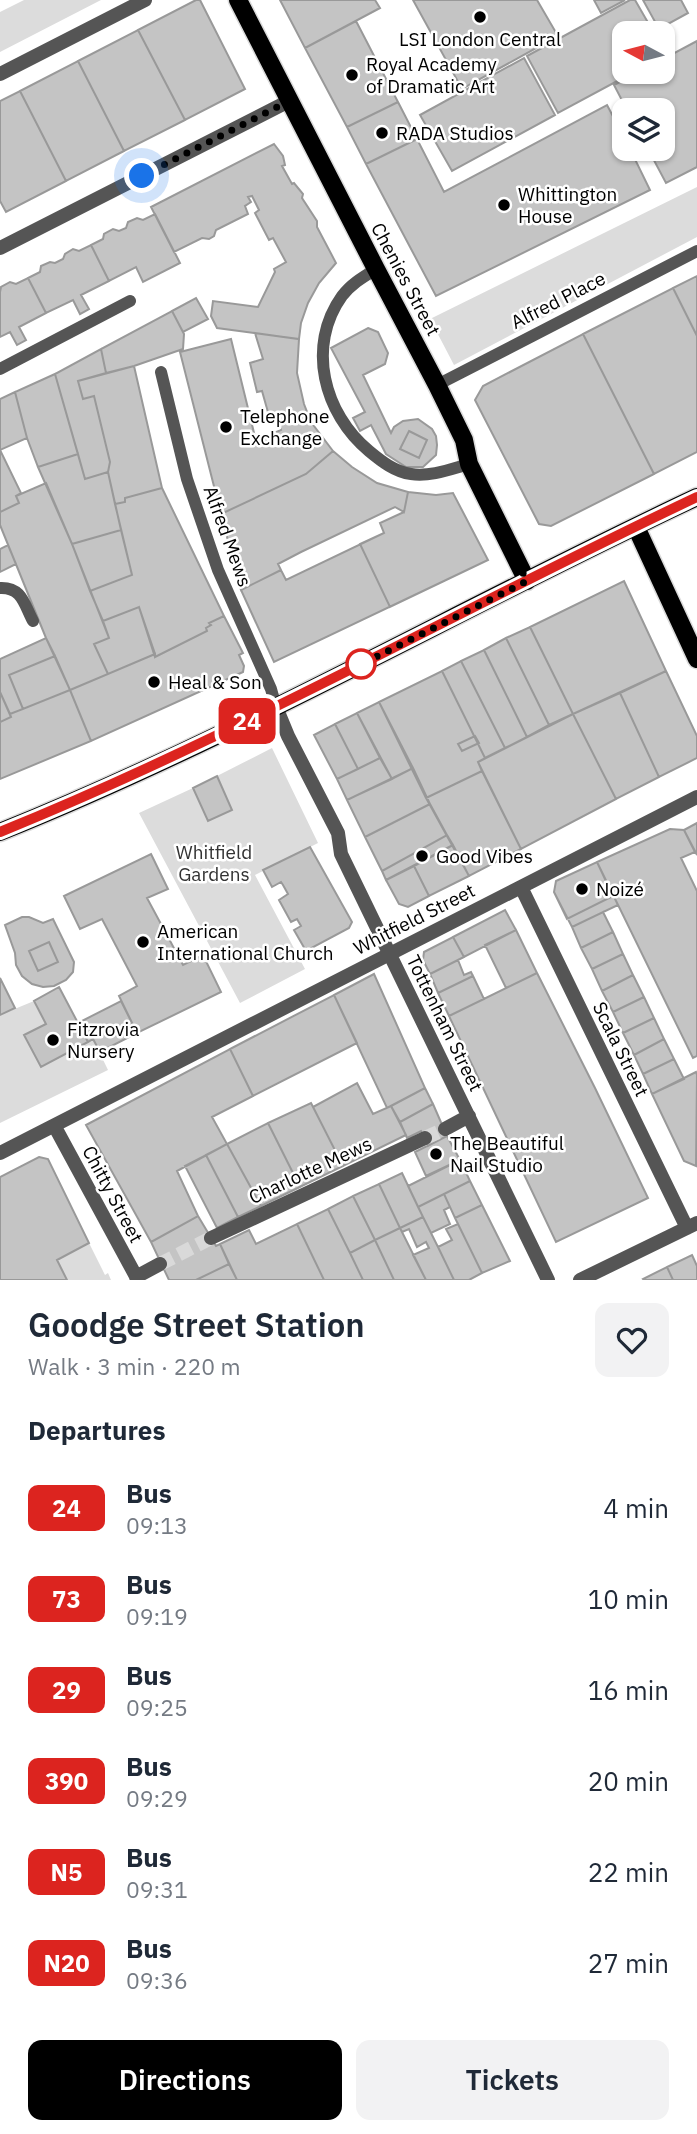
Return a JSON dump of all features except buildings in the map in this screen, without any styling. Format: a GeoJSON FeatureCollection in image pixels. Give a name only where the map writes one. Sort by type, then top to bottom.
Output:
{"type":"FeatureCollection","features":[{"type":"Feature","properties":{"kind":"main road","name":"Chenies Street"},"geometry":{"type":"LineString","coordinates":[[238,0],[438,385],[464,440],[469,464],[527,581]]}},
{"type":"Feature","properties":{"kind":"main road"},"geometry":{"type":"LineString","coordinates":[[0,832],[276,707],[697,497]]}},
{"type":"Feature","properties":{"kind":"main road"},"geometry":{"type":"LineString","coordinates":[[636,527],[697,659]]}},
{"type":"Feature","properties":{"kind":"street"},"geometry":{"type":"LineString","coordinates":[[0,74],[145,0]]}},
{"type":"Feature","properties":{"kind":"street"},"geometry":{"type":"LineString","coordinates":[[0,247],[289,101]]}},
{"type":"Feature","properties":{"kind":"street","name":"Tottenham Street"},"geometry":{"type":"LineString","coordinates":[[276,707],[338,833],[341,854],[548,1280]]}},
{"type":"Feature","properties":{"kind":"street","name":"Whitfield Street"},"geometry":{"type":"LineString","coordinates":[[0,1153],[697,797]]}},
{"type":"Feature","properties":{"kind":"street","name":"Scala Street"},"geometry":{"type":"LineString","coordinates":[[521,887],[692,1225]]}},
{"type":"Feature","properties":{"kind":"street"},"geometry":{"type":"LineString","coordinates":[[444,1129],[469,1116]]}},
{"type":"Feature","properties":{"kind":"street","name":"Chitty Street"},"geometry":{"type":"LineString","coordinates":[[55,1126],[137,1278]]}},
{"type":"Feature","properties":{"kind":"street","name":"Charlotte Mews"},"geometry":{"type":"LineString","coordinates":[[211,1238],[425,1138]]}},
{"type":"Feature","properties":{"kind":"street"},"geometry":{"type":"LineString","coordinates":[[580,1280],[692,1225]]}},
{"type":"Feature","properties":{"kind":"street"},"geometry":{"type":"LineString","coordinates":[[137,1278],[160,1264]]}},
{"type":"Feature","properties":{"kind":"lane","name":"Alfred Place"},"geometry":{"type":"LineString","coordinates":[[438,385],[697,251]]}},
{"type":"Feature","properties":{"kind":"lane"},"geometry":{"type":"LineString","coordinates":[[376,270],[357,281],[342,295],[330,317],[323,354],[326,386],[331,401],[348,430],[361,444],[393,468],[413,475],[469,464]]}},
{"type":"Feature","properties":{"kind":"lane"},"geometry":{"type":"LineString","coordinates":[[1,367],[130,301]]}},
{"type":"Feature","properties":{"kind":"lane","name":"Alfred Mews"},"geometry":{"type":"LineString","coordinates":[[161,372],[187,479],[218,570],[271,688],[276,707]]}},
{"type":"Feature","properties":{"kind":"lane"},"geometry":{"type":"LineString","coordinates":[[0,588],[16,590],[33,621]]}},
{"type":"Feature","properties":{"kind":"green space"},"geometry":{"type":"Polygon","coordinates":[[[24,0],[101,0],[0,52],[0,12],[24,0]]]}},
{"type":"Feature","properties":{"kind":"green space"},"geometry":{"type":"Polygon","coordinates":[[[697,187],[697,237],[454,365],[430,319],[697,187]]]}},
{"type":"Feature","properties":{"kind":"green space","name":"Whitfield Gardens"},"geometry":{"type":"Polygon","coordinates":[[[272,748],[318,843],[255,875],[305,969],[240,1003],[139,813],[193,788],[208,821],[232,810],[217,776],[272,748]]]}},
{"type":"Feature","properties":{"kind":"green space"},"geometry":{"type":"Polygon","coordinates":[[[34,1001],[46,1024],[25,1035],[41,1067],[93,1039],[108,1070],[0,1123],[0,1015],[34,1001]]]}},
{"type":"Feature","properties":{"kind":"green space"},"geometry":{"type":"Polygon","coordinates":[[[89,1243],[105,1275],[108,1273],[111,1280],[67,1280],[57,1260],[89,1243]]]}},
{"type":"Feature","properties":{"kind":"tunnel"},"geometry":{"type":"LineString","coordinates":[[425,1138],[445,1129]]}},
{"type":"Feature","properties":{"kind":"tunnel"},"geometry":{"type":"LineString","coordinates":[[160,1264],[211,1238]]}},
{"type":"Feature","properties":{"kind":"bus line","name":"24"},"geometry":{"type":"LineString","coordinates":[[0,832],[251,719],[697,497]]}},
{"type":"Feature","properties":{"kind":"place","name":"LSI London Central"},"geometry":{"type":"Point","coordinates":[480,17]}},
{"type":"Feature","properties":{"kind":"place","name":"Royal Academy of Dramatic Art"},"geometry":{"type":"Point","coordinates":[352,75]}},
{"type":"Feature","properties":{"kind":"place","name":"RADA Studios"},"geometry":{"type":"Point","coordinates":[382,133]}},
{"type":"Feature","properties":{"kind":"place","name":"Whittington House"},"geometry":{"type":"Point","coordinates":[504,205]}},
{"type":"Feature","properties":{"kind":"place","name":"Telephone Exchange"},"geometry":{"type":"Point","coordinates":[226,427]}},
{"type":"Feature","properties":{"kind":"place","name":"Heal & Son"},"geometry":{"type":"Point","coordinates":[154,682]}},
{"type":"Feature","properties":{"kind":"place","name":"Good Vibes"},"geometry":{"type":"Point","coordinates":[422,856]}},
{"type":"Feature","properties":{"kind":"place","name":"Noizé"},"geometry":{"type":"Point","coordinates":[582,889]}},
{"type":"Feature","properties":{"kind":"place","name":"American International Church"},"geometry":{"type":"Point","coordinates":[143,942]}},
{"type":"Feature","properties":{"kind":"place","name":"Fitzrovia Nursery"},"geometry":{"type":"Point","coordinates":[53,1040]}},
{"type":"Feature","properties":{"kind":"place","name":"The Beautiful Nail Studio"},"geometry":{"type":"Point","coordinates":[436,1154]}},
{"type":"Feature","properties":{"kind":"route"},"geometry":{"type":"LineString","coordinates":[[142,176],[289,101],[376,270],[405,320],[464,440],[469,464],[527,581],[350,670],[361,664]]}}]}
